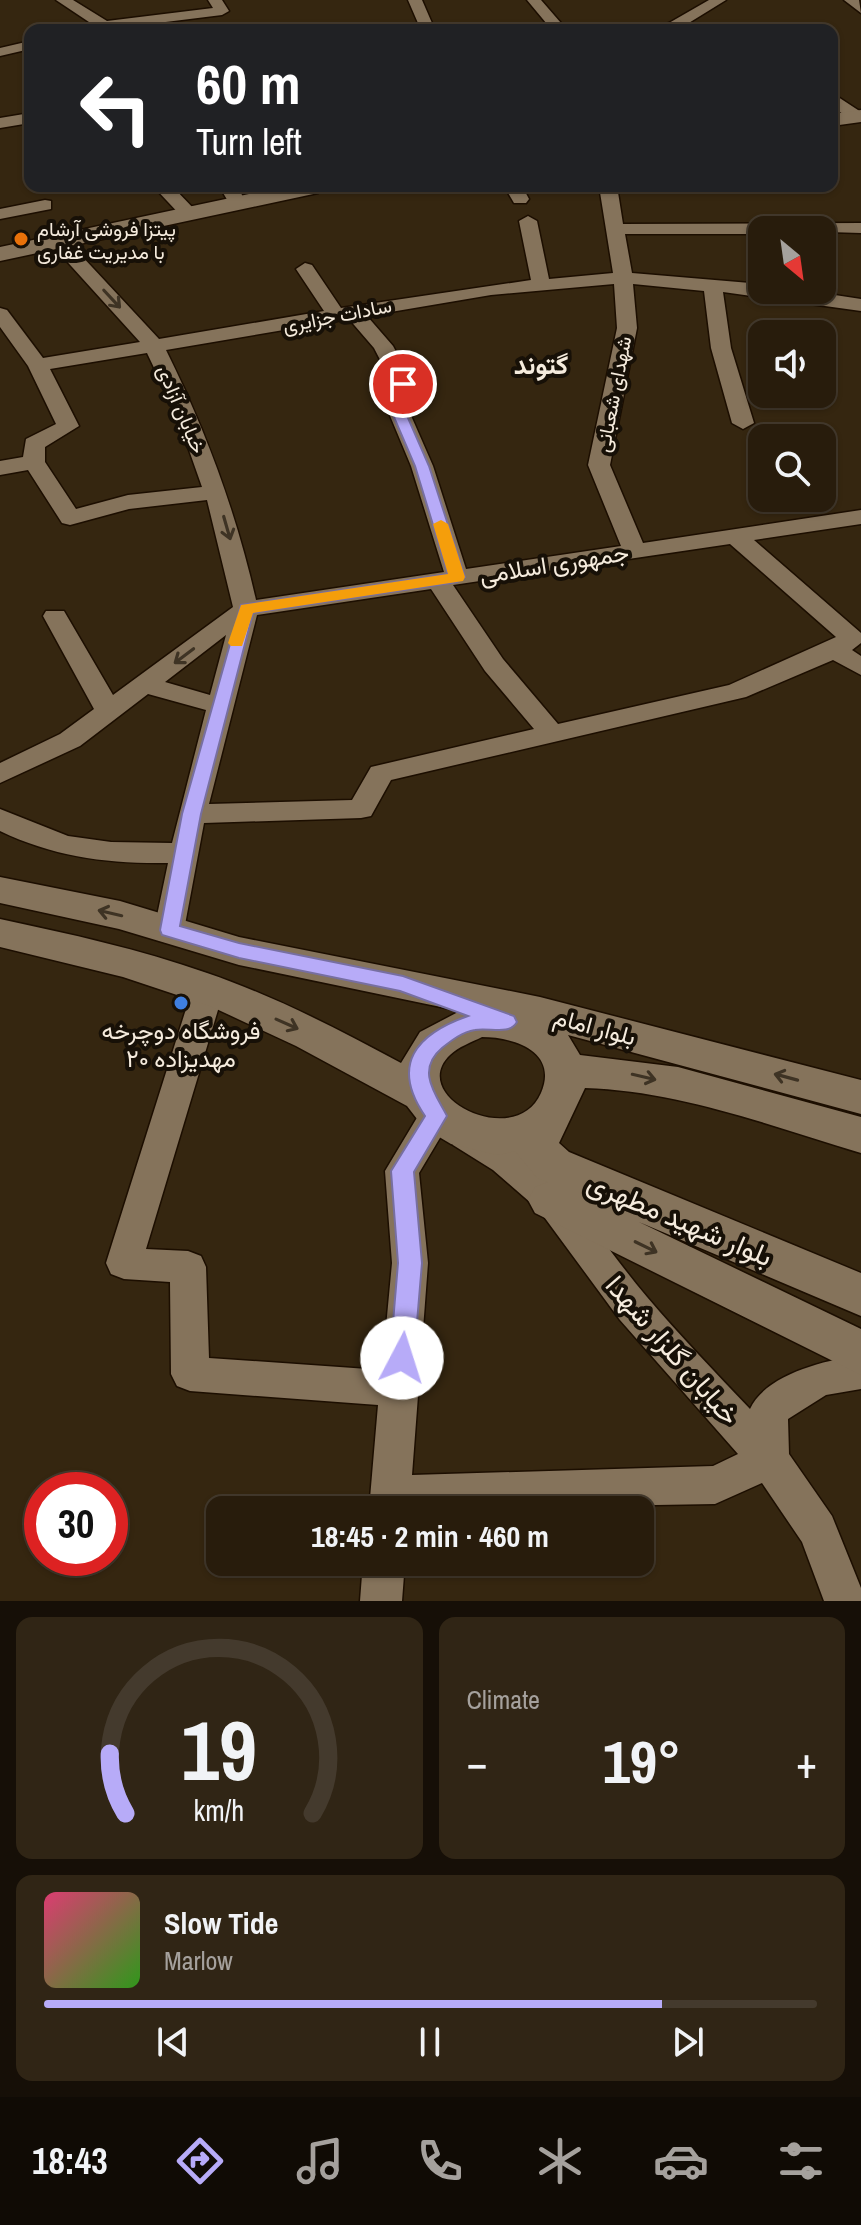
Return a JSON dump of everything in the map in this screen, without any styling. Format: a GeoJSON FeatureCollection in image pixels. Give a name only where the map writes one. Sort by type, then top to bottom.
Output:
{"type":"FeatureCollection","features":[{"type":"Feature","properties":{"kind":"street"},"geometry":{"type":"LineString","coordinates":[[63,0],[102,24]]}},
{"type":"Feature","properties":{"kind":"street"},"geometry":{"type":"LineString","coordinates":[[135,24],[222,11],[215,0]]}},
{"type":"Feature","properties":{"kind":"street"},"geometry":{"type":"LineString","coordinates":[[415,0],[425,24]]}},
{"type":"Feature","properties":{"kind":"street"},"geometry":{"type":"LineString","coordinates":[[534,0],[555,24]]}},
{"type":"Feature","properties":{"kind":"street"},"geometry":{"type":"LineString","coordinates":[[678,0],[697,13]]}},
{"type":"Feature","properties":{"kind":"street"},"geometry":{"type":"LineString","coordinates":[[679,24],[719,0]]}},
{"type":"Feature","properties":{"kind":"street"},"geometry":{"type":"LineString","coordinates":[[851,0],[861,9]]}},
{"type":"Feature","properties":{"kind":"street"},"geometry":{"type":"LineString","coordinates":[[0,52],[24,46]]}},
{"type":"Feature","properties":{"kind":"street"},"geometry":{"type":"LineString","coordinates":[[838,102],[859,116]]}},
{"type":"Feature","properties":{"kind":"street"},"geometry":{"type":"LineString","coordinates":[[838,119],[859,116]]}},
{"type":"Feature","properties":{"kind":"street"},"geometry":{"type":"LineString","coordinates":[[0,123],[24,119]]}},
{"type":"Feature","properties":{"kind":"street"},"geometry":{"type":"LineString","coordinates":[[168,192],[189,214]]}},
{"type":"Feature","properties":{"kind":"street"},"geometry":{"type":"LineString","coordinates":[[0,254],[189,214],[233,195],[261,192]]}},
{"type":"Feature","properties":{"kind":"street","name":"شهدای شعبانی"},"geometry":{"type":"LineString","coordinates":[[609,192],[623,278],[627,328],[599,465],[635,551]]}},
{"type":"Feature","properties":{"kind":"street"},"geometry":{"type":"LineString","coordinates":[[0,214],[45,205]]}},
{"type":"Feature","properties":{"kind":"street"},"geometry":{"type":"LineString","coordinates":[[528,221],[541,285]]}},
{"type":"Feature","properties":{"kind":"street"},"geometry":{"type":"LineString","coordinates":[[615,229],[861,228]]}},
{"type":"Feature","properties":{"kind":"street","name":"خیابان آزادی"},"geometry":{"type":"LineString","coordinates":[[59,242],[153,344],[188,416],[228,527],[246,609]]}},
{"type":"Feature","properties":{"kind":"street"},"geometry":{"type":"LineString","coordinates":[[305,269],[344,312],[383,346],[403,384],[391,394],[422,466],[447,579],[494,665],[553,735]]}},
{"type":"Feature","properties":{"kind":"street","name":"سادات جزایری"},"geometry":{"type":"LineString","coordinates":[[38,365],[153,344],[250,332],[344,312],[541,285],[623,278],[748,289]]}},
{"type":"Feature","properties":{"kind":"street"},"geometry":{"type":"LineString","coordinates":[[713,286],[721,348],[743,423]]}},
{"type":"Feature","properties":{"kind":"street","name":"سادات جزایری"},"geometry":{"type":"LineString","coordinates":[[836,301],[861,305]]}},
{"type":"Feature","properties":{"kind":"street"},"geometry":{"type":"LineString","coordinates":[[3,323],[38,365],[68,426],[34,444],[34,462],[70,518],[128,502],[215,492]]}},
{"type":"Feature","properties":{"kind":"street"},"geometry":{"type":"LineString","coordinates":[[0,468],[34,462]]}},
{"type":"Feature","properties":{"kind":"street","name":"جمهوری اسلامی"},"geometry":{"type":"LineString","coordinates":[[0,774],[70,740],[246,609],[861,517]]}},
{"type":"Feature","properties":{"kind":"street"},"geometry":{"type":"LineString","coordinates":[[192,814],[361,809],[381,773],[737,691],[835,650],[852,638],[735,536]]}},
{"type":"Feature","properties":{"kind":"street"},"geometry":{"type":"LineString","coordinates":[[169,930],[218,705],[246,609]]}},
{"type":"Feature","properties":{"kind":"street"},"geometry":{"type":"LineString","coordinates":[[55,616],[109,712]]}},
{"type":"Feature","properties":{"kind":"street"},"geometry":{"type":"LineString","coordinates":[[835,650],[861,667]]}},
{"type":"Feature","properties":{"kind":"street"},"geometry":{"type":"LineString","coordinates":[[145,685],[218,705]]}},
{"type":"Feature","properties":{"kind":"street"},"geometry":{"type":"LineString","coordinates":[[0,819],[43,840],[92,853],[184,853]]}},
{"type":"Feature","properties":{"kind":"street","name":"بلوار امام"},"geometry":{"type":"LineString","coordinates":[[0,890],[169,930],[239,951],[591,1025],[861,1097]]}},
{"type":"Feature","properties":{"kind":"street"},"geometry":{"type":"LineString","coordinates":[[0,933],[85,951],[208,990],[313,1035],[439,1114],[493,1136],[523,1131],[549,1117],[563,1096],[567,1071],[555,1049],[521,1026],[403,984]]}},
{"type":"Feature","properties":{"kind":"street"},"geometry":{"type":"LineString","coordinates":[[208,990],[124,1263],[188,1267],[190,1374],[399,1389]]}},
{"type":"Feature","properties":{"kind":"street"},"geometry":{"type":"LineString","coordinates":[[439,1114],[417,1070],[429,1047],[449,1031],[476,1021],[521,1026],[591,1025]]}},
{"type":"Feature","properties":{"kind":"street","name":"بلوار امام"},"geometry":{"type":"LineString","coordinates":[[567,1071],[612,1070],[710,1092],[861,1135]]}},
{"type":"Feature","properties":{"kind":"street"},"geometry":{"type":"LineString","coordinates":[[390,1496],[410,1263],[402,1171],[439,1114]]}},
{"type":"Feature","properties":{"kind":"street","name":"خیابان گلزار شهدا"},"geometry":{"type":"LineString","coordinates":[[439,1114],[505,1160],[551,1200],[633,1308],[769,1459],[818,1530],[845,1601]]}},
{"type":"Feature","properties":{"kind":"street","name":"بلوار شهید مطهری"},"geometry":{"type":"LineString","coordinates":[[549,1117],[535,1147],[553,1165],[861,1295]]}},
{"type":"Feature","properties":{"kind":"street","name":"بلوار شهید مطهری"},"geometry":{"type":"LineString","coordinates":[[551,1200],[861,1353]]}},
{"type":"Feature","properties":{"kind":"street"},"geometry":{"type":"LineString","coordinates":[[504,1496],[715,1485],[769,1459],[769,1410],[819,1379],[861,1372]]}},
{"type":"Feature","properties":{"kind":"street"},"geometry":{"type":"LineString","coordinates":[[381,1601],[383,1576]]}},
{"type":"Feature","properties":{"kind":"slow traffic"},"geometry":{"type":"LineString","coordinates":[[236,643],[246,609],[457,577],[441,524]]}},
{"type":"Feature","properties":{"kind":"place","name":"پیتزا فروشی آرشام با مدیریت غفاری"},"geometry":{"type":"Point","coordinates":[21,239]}},
{"type":"Feature","properties":{"kind":"place","name":"فروشگاه دوچرخه ۲۰ مهدیزاده"},"geometry":{"type":"Point","coordinates":[181,1003]}},
{"type":"Feature","properties":{"kind":"district","name":"گتوند"},"geometry":{"type":"Point","coordinates":[541,364]}},
{"type":"Feature","properties":{"kind":"route"},"geometry":{"type":"LineString","coordinates":[[402,1358],[410,1263],[402,1171],[436,1116],[421,1094],[417,1070],[429,1047],[449,1031],[476,1021],[506,1022],[403,984],[239,951],[169,930],[218,705],[246,609],[457,577],[422,466],[391,394],[403,384]]}}]}
